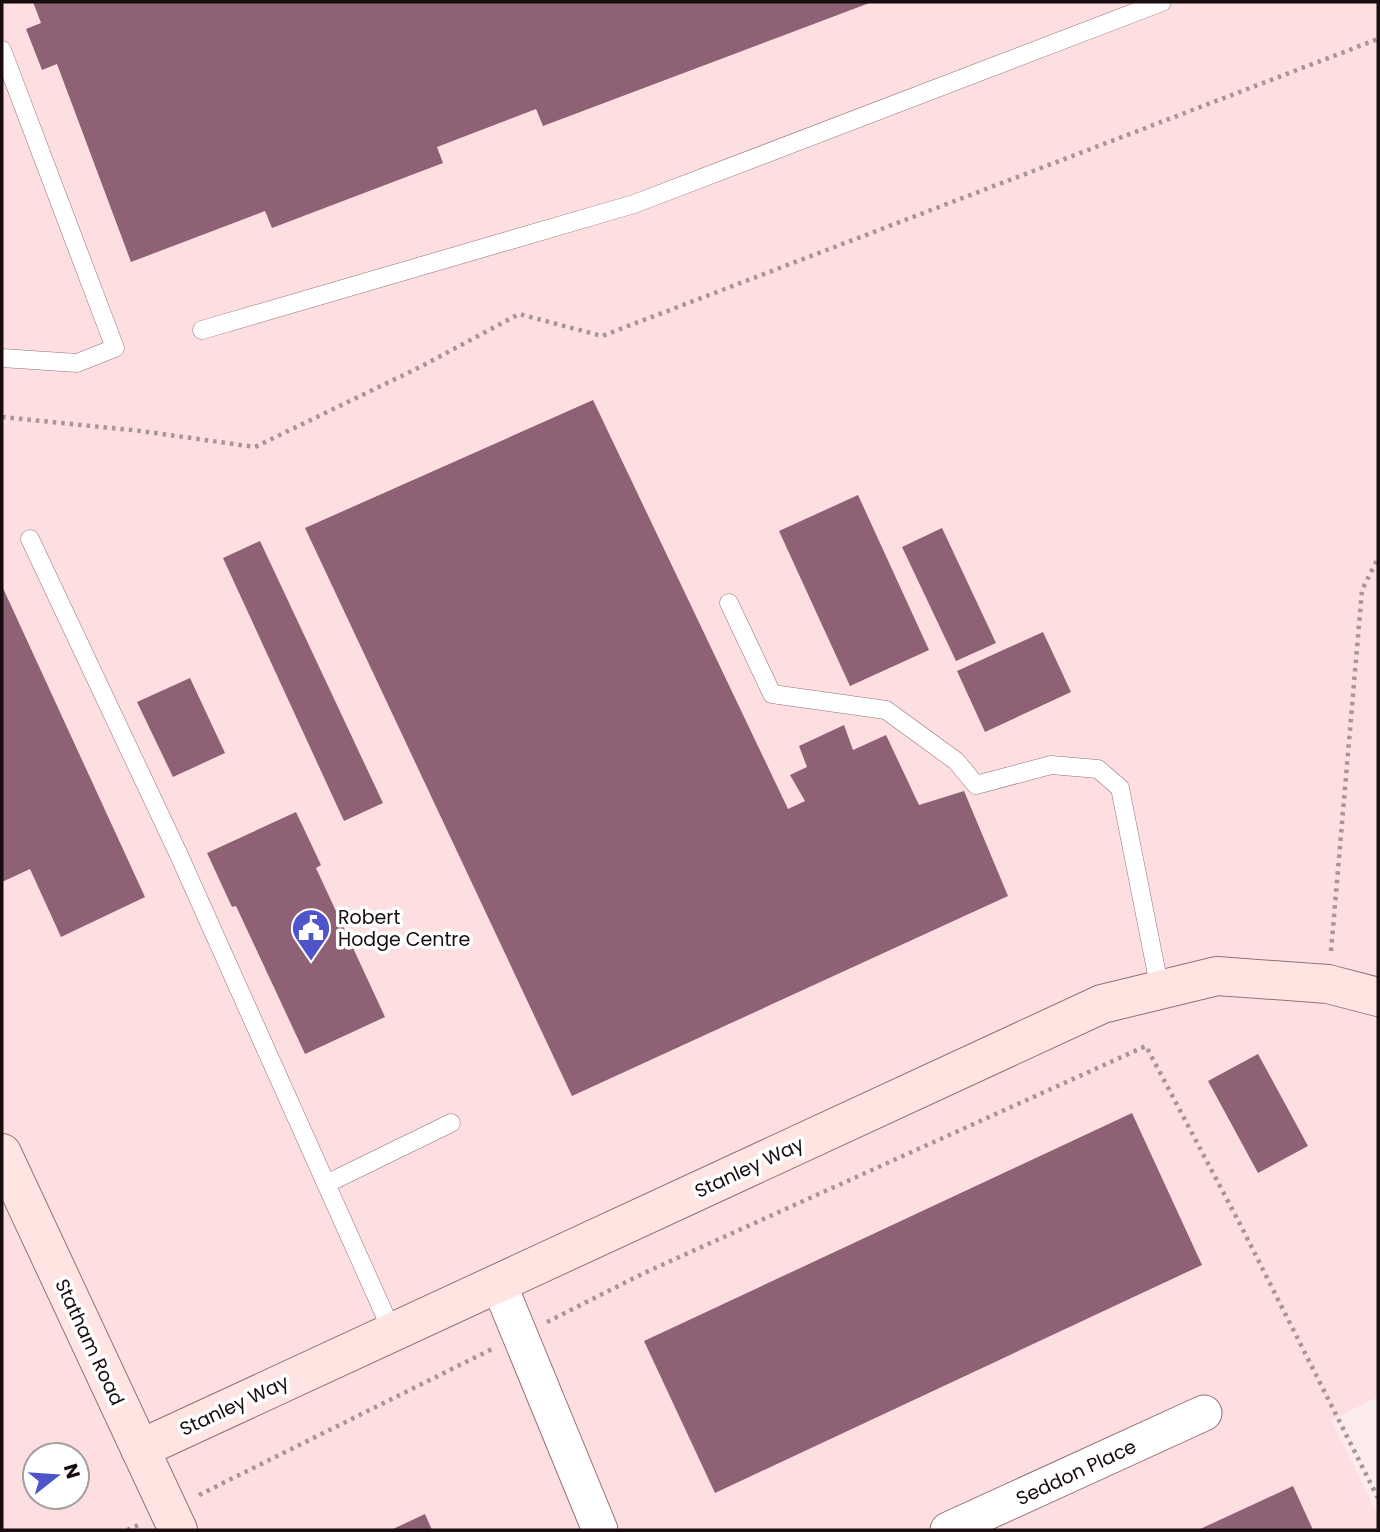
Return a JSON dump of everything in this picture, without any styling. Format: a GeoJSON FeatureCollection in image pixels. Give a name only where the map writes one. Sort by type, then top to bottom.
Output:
{"type":"FeatureCollection","features":[{"type":"Feature","properties":{"kind":"street","name":"Stanley Way"},"geometry":{"type":"LineString","coordinates":[[140,1449],[1102,1004],[1217,976],[1328,984],[1378,997]]}},
{"type":"Feature","properties":{"kind":"street","name":"Statham Road"},"geometry":{"type":"LineString","coordinates":[[2,1153],[173,1520]]}},
{"type":"Feature","properties":{"kind":"street"},"geometry":{"type":"LineString","coordinates":[[498,1282],[600,1530]]}},
{"type":"Feature","properties":{"kind":"street","name":"Seddon Place"},"geometry":{"type":"LineString","coordinates":[[948,1530],[988,1522],[1204,1413]]}},
{"type":"Feature","properties":{"kind":"lane"},"geometry":{"type":"LineString","coordinates":[[202,330],[634,204],[1162,2]]}},
{"type":"Feature","properties":{"kind":"lane"},"geometry":{"type":"LineString","coordinates":[[2,50],[115,348],[77,363],[2,358]]}},
{"type":"Feature","properties":{"kind":"lane"},"geometry":{"type":"LineString","coordinates":[[30,539],[172,840],[392,1331]]}},
{"type":"Feature","properties":{"kind":"lane"},"geometry":{"type":"LineString","coordinates":[[729,603],[772,694],[886,710],[956,761],[976,785],[1051,765],[1098,769],[1120,788],[1160,990]]}},
{"type":"Feature","properties":{"kind":"lane"},"geometry":{"type":"LineString","coordinates":[[326,1184],[451,1124]]}},
{"type":"Feature","properties":{"kind":"path"},"geometry":{"type":"LineString","coordinates":[[2,417],[141,431],[255,447],[420,367],[519,314],[602,336],[1378,39]]}},
{"type":"Feature","properties":{"kind":"path"},"geometry":{"type":"LineString","coordinates":[[1328,984],[1362,590],[1378,558]]}},
{"type":"Feature","properties":{"kind":"path"},"geometry":{"type":"LineString","coordinates":[[127,1530],[173,1520],[520,1335],[642,1274],[1146,1046],[1241,1226],[1378,1498]]}},
{"type":"Feature","properties":{"kind":"shaded area"},"geometry":{"type":"Polygon","coordinates":[[[2,2],[1378,2],[1378,1397],[1331,1420],[1378,1515],[1378,1530],[2,1530],[2,2]]]}},
{"type":"Feature","properties":{"kind":"building"},"geometry":{"type":"Polygon","coordinates":[[[33,2],[872,2],[543,126],[536,109],[437,147],[443,163],[272,228],[265,211],[131,262],[57,64],[42,70],[26,29],[41,23],[33,2]]]}},
{"type":"Feature","properties":{"kind":"building"},"geometry":{"type":"Polygon","coordinates":[[[593,400],[788,809],[805,801],[790,775],[807,767],[799,746],[844,725],[853,750],[886,735],[919,805],[964,791],[1008,896],[572,1096],[305,528],[593,400]]]}},
{"type":"Feature","properties":{"kind":"building"},"geometry":{"type":"Polygon","coordinates":[[[858,495],[929,650],[850,686],[779,531],[858,495]]]}},
{"type":"Feature","properties":{"kind":"building"},"geometry":{"type":"Polygon","coordinates":[[[942,528],[996,643],[956,661],[902,547],[942,528]]]}},
{"type":"Feature","properties":{"kind":"building"},"geometry":{"type":"Polygon","coordinates":[[[260,541],[383,803],[344,821],[223,558],[260,541]]]}},
{"type":"Feature","properties":{"kind":"building"},"geometry":{"type":"Polygon","coordinates":[[[2,586],[145,897],[61,937],[30,869],[2,882],[2,586]]]}},
{"type":"Feature","properties":{"kind":"building"},"geometry":{"type":"Polygon","coordinates":[[[1043,632],[1071,692],[985,732],[957,671],[1043,632]]]}},
{"type":"Feature","properties":{"kind":"building"},"geometry":{"type":"Polygon","coordinates":[[[190,678],[225,753],[173,777],[137,702],[190,678]]]}},
{"type":"Feature","properties":{"kind":"building","name":"Robert Hodge Centre"},"geometry":{"type":"Polygon","coordinates":[[[296,812],[321,865],[316,868],[385,1017],[305,1054],[236,906],[232,907],[207,853],[296,812]]]}},
{"type":"Feature","properties":{"kind":"building"},"geometry":{"type":"Polygon","coordinates":[[[1258,1054],[1308,1146],[1258,1173],[1208,1081],[1258,1054]]]}},
{"type":"Feature","properties":{"kind":"building"},"geometry":{"type":"Polygon","coordinates":[[[1132,1113],[1202,1265],[715,1493],[644,1341],[1132,1113]]]}},
{"type":"Feature","properties":{"kind":"building"},"geometry":{"type":"Polygon","coordinates":[[[1293,1486],[1313,1530],[1198,1530],[1293,1486]]]}},
{"type":"Feature","properties":{"kind":"building"},"geometry":{"type":"Polygon","coordinates":[[[425,1514],[432,1530],[391,1530],[425,1514]]]}},
{"type":"Feature","properties":{"kind":"place","name":"Robert Hodge Centre"},"geometry":{"type":"Point","coordinates":[311,962]}}]}
